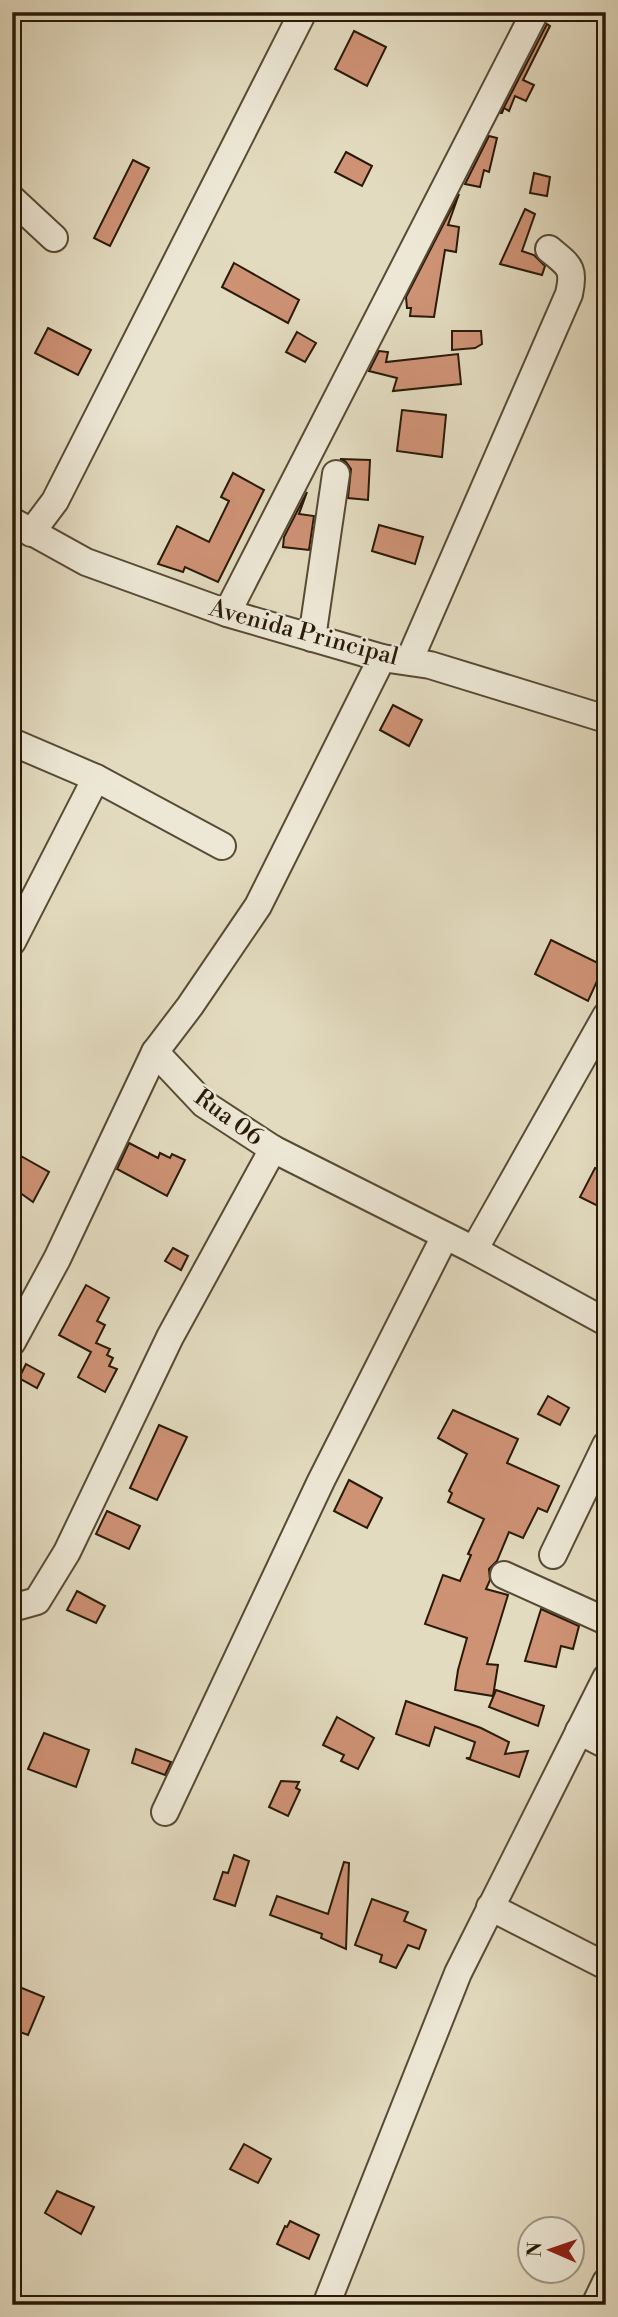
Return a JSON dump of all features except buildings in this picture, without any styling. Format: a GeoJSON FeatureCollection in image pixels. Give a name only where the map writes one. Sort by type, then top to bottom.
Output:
{"type":"FeatureCollection","features":[{"type":"Feature","properties":{"kind":"street"},"geometry":{"type":"LineString","coordinates":[[21,527],[55,501],[303,12]]}},
{"type":"Feature","properties":{"kind":"street"},"geometry":{"type":"LineString","coordinates":[[227,613],[535,12]]}},
{"type":"Feature","properties":{"kind":"street"},"geometry":{"type":"LineString","coordinates":[[12,199],[54,239]]}},
{"type":"Feature","properties":{"kind":"street"},"geometry":{"type":"LineString","coordinates":[[409,661],[569,294],[573,277],[570,267],[549,249]]}},
{"type":"Feature","properties":{"kind":"street"},"geometry":{"type":"LineString","coordinates":[[312,638],[336,474]]}},
{"type":"Feature","properties":{"kind":"street","name":"Avenida Principal"},"geometry":{"type":"LineString","coordinates":[[21,527],[86,562],[227,613],[382,658],[409,661],[606,719]]}},
{"type":"Feature","properties":{"kind":"street"},"geometry":{"type":"LineString","coordinates":[[12,1342],[57,1259],[155,1052],[258,906],[382,658]]}},
{"type":"Feature","properties":{"kind":"street"},"geometry":{"type":"LineString","coordinates":[[12,742],[96,778],[222,846]]}},
{"type":"Feature","properties":{"kind":"street"},"geometry":{"type":"LineString","coordinates":[[12,942],[96,778]]}},
{"type":"Feature","properties":{"kind":"street"},"geometry":{"type":"LineString","coordinates":[[474,1250],[606,1016]]}},
{"type":"Feature","properties":{"kind":"street","name":"Rua 06"},"geometry":{"type":"LineString","coordinates":[[155,1052],[204,1104],[273,1149],[474,1250],[606,1322]]}},
{"type":"Feature","properties":{"kind":"street"},"geometry":{"type":"LineString","coordinates":[[12,1608],[37,1601],[67,1552],[170,1337],[273,1149]]}},
{"type":"Feature","properties":{"kind":"street"},"geometry":{"type":"LineString","coordinates":[[165,1812],[321,1481],[445,1236]]}},
{"type":"Feature","properties":{"kind":"street"},"geometry":{"type":"LineString","coordinates":[[553,1555],[606,1445]]}},
{"type":"Feature","properties":{"kind":"street"},"geometry":{"type":"LineString","coordinates":[[503,1575],[606,1621]]}},
{"type":"Feature","properties":{"kind":"street"},"geometry":{"type":"LineString","coordinates":[[326,2305],[458,1973],[606,1678]]}},
{"type":"Feature","properties":{"kind":"street"},"geometry":{"type":"LineString","coordinates":[[579,1731],[606,1745]]}},
{"type":"Feature","properties":{"kind":"street"},"geometry":{"type":"LineString","coordinates":[[490,1907],[606,1966]]}},
{"type":"Feature","properties":{"kind":"street"},"geometry":{"type":"LineString","coordinates":[[595,2305],[606,2282]]}}]}
